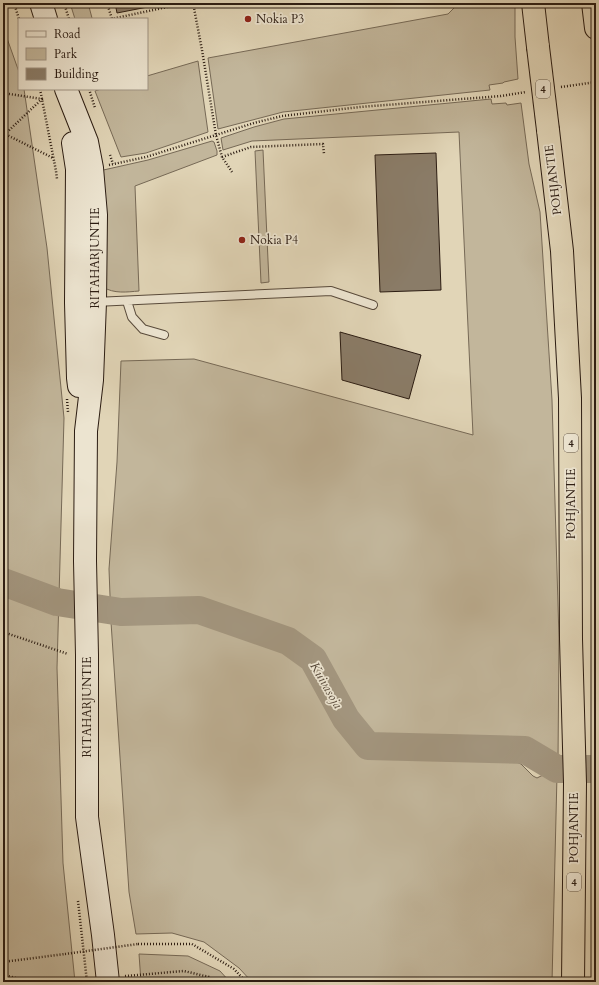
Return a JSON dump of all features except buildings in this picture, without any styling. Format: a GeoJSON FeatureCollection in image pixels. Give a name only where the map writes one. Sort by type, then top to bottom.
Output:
{"type":"FeatureCollection","features":[{"type":"Feature","properties":{"kind":"highway","name":"POHJANTIE"},"geometry":{"type":"LineString","coordinates":[[533,3],[562,251],[570,398],[571,639],[575,783],[573,982]]}},
{"type":"Feature","properties":{"kind":"highway"},"geometry":{"type":"LineString","coordinates":[[593,3],[596,28]]}},
{"type":"Feature","properties":{"kind":"street"},"geometry":{"type":"LineString","coordinates":[[41,3],[46,18]]}},
{"type":"Feature","properties":{"kind":"street","name":"RITAHARJUNTIE"},"geometry":{"type":"LineString","coordinates":[[66,90],[87,142],[75,169],[96,215],[86,302],[92,380],[86,431],[85,561],[77,655],[87,817],[108,980]]}},
{"type":"Feature","properties":{"kind":"lane"},"geometry":{"type":"LineString","coordinates":[[86,302],[331,291],[373,305]]}},
{"type":"Feature","properties":{"kind":"lane"},"geometry":{"type":"LineString","coordinates":[[127,301],[132,317],[143,329],[164,335]]}},
{"type":"Feature","properties":{"kind":"path"},"geometry":{"type":"LineString","coordinates":[[14,3],[19,18]]}},
{"type":"Feature","properties":{"kind":"path"},"geometry":{"type":"LineString","coordinates":[[64,3],[69,18]]}},
{"type":"Feature","properties":{"kind":"path"},"geometry":{"type":"LineString","coordinates":[[107,3],[111,18]]}},
{"type":"Feature","properties":{"kind":"path"},"geometry":{"type":"LineString","coordinates":[[116,18],[186,3]]}},
{"type":"Feature","properties":{"kind":"path"},"geometry":{"type":"LineString","coordinates":[[193,3],[216,135],[222,157],[232,172]]}},
{"type":"Feature","properties":{"kind":"path"},"geometry":{"type":"LineString","coordinates":[[559,87],[596,82]]}},
{"type":"Feature","properties":{"kind":"path"},"geometry":{"type":"LineString","coordinates":[[75,169],[146,157],[254,123],[282,116],[360,107],[501,96],[530,92]]}},
{"type":"Feature","properties":{"kind":"path"},"geometry":{"type":"LineString","coordinates":[[3,93],[42,98],[4,134],[54,158]]}},
{"type":"Feature","properties":{"kind":"path"},"geometry":{"type":"LineString","coordinates":[[222,157],[251,147],[324,144],[324,154]]}},
{"type":"Feature","properties":{"kind":"path"},"geometry":{"type":"LineString","coordinates":[[3,632],[77,655]]}},
{"type":"Feature","properties":{"kind":"path"},"geometry":{"type":"LineString","coordinates":[[3,962],[138,944],[192,944],[234,969],[246,982]]}},
{"type":"Feature","properties":{"kind":"path"},"geometry":{"type":"LineString","coordinates":[[108,980],[184,970],[209,977],[218,982]]}},
{"type":"Feature","properties":{"kind":"path"},"geometry":{"type":"LineString","coordinates":[[3,975],[34,982]]}},
{"type":"Feature","properties":{"kind":"green space"},"geometry":{"type":"Polygon","coordinates":[[[70,3],[88,3],[92,18],[75,18],[70,3]]]}},
{"type":"Feature","properties":{"kind":"green space"},"geometry":{"type":"Polygon","coordinates":[[[456,3],[515,3],[515,37],[518,79],[489,85],[490,90],[283,112],[218,129],[208,58],[448,14],[455,7],[456,3]]]}},
{"type":"Feature","properties":{"kind":"green space"},"geometry":{"type":"Polygon","coordinates":[[[3,27],[18,69],[18,90],[24,90],[47,248],[64,418],[57,668],[63,863],[75,982],[3,982],[3,27]]]}},
{"type":"Feature","properties":{"kind":"green space"},"geometry":{"type":"Polygon","coordinates":[[[198,61],[208,132],[146,153],[121,157],[95,91],[148,90],[148,76],[198,61]]]}},
{"type":"Feature","properties":{"kind":"green space"},"geometry":{"type":"Polygon","coordinates":[[[491,99],[492,104],[506,103],[507,105],[521,103],[529,164],[540,212],[552,400],[559,639],[558,759],[546,758],[535,748],[527,746],[481,743],[465,740],[464,753],[514,761],[521,764],[537,778],[545,774],[557,775],[552,982],[252,982],[239,968],[204,942],[172,933],[136,934],[129,892],[111,622],[109,569],[117,462],[121,361],[194,359],[473,435],[459,132],[252,141],[223,150],[221,138],[284,119],[491,99]]]}},
{"type":"Feature","properties":{"kind":"green space"},"geometry":{"type":"Polygon","coordinates":[[[212,141],[214,142],[217,155],[135,186],[139,291],[116,292],[103,287],[99,171],[148,160],[212,141]]]}},
{"type":"Feature","properties":{"kind":"green space"},"geometry":{"type":"Polygon","coordinates":[[[263,150],[269,282],[261,283],[255,151],[263,150]]]}},
{"type":"Feature","properties":{"kind":"green space"},"geometry":{"type":"Polygon","coordinates":[[[139,954],[188,956],[220,971],[230,982],[141,982],[139,954]]]}},
{"type":"Feature","properties":{"kind":"waterway","name":"Kuivasoja"},"geometry":{"type":"LineString","coordinates":[[3,582],[57,602],[121,612],[199,610],[288,641],[313,659],[346,719],[368,746],[525,750],[557,769],[596,769]]}},
{"type":"Feature","properties":{"kind":"place","name":"Nokia P3"},"geometry":{"type":"Point","coordinates":[248,19]}},
{"type":"Feature","properties":{"kind":"place","name":"Nokia P4"},"geometry":{"type":"Point","coordinates":[242,240]}}]}
